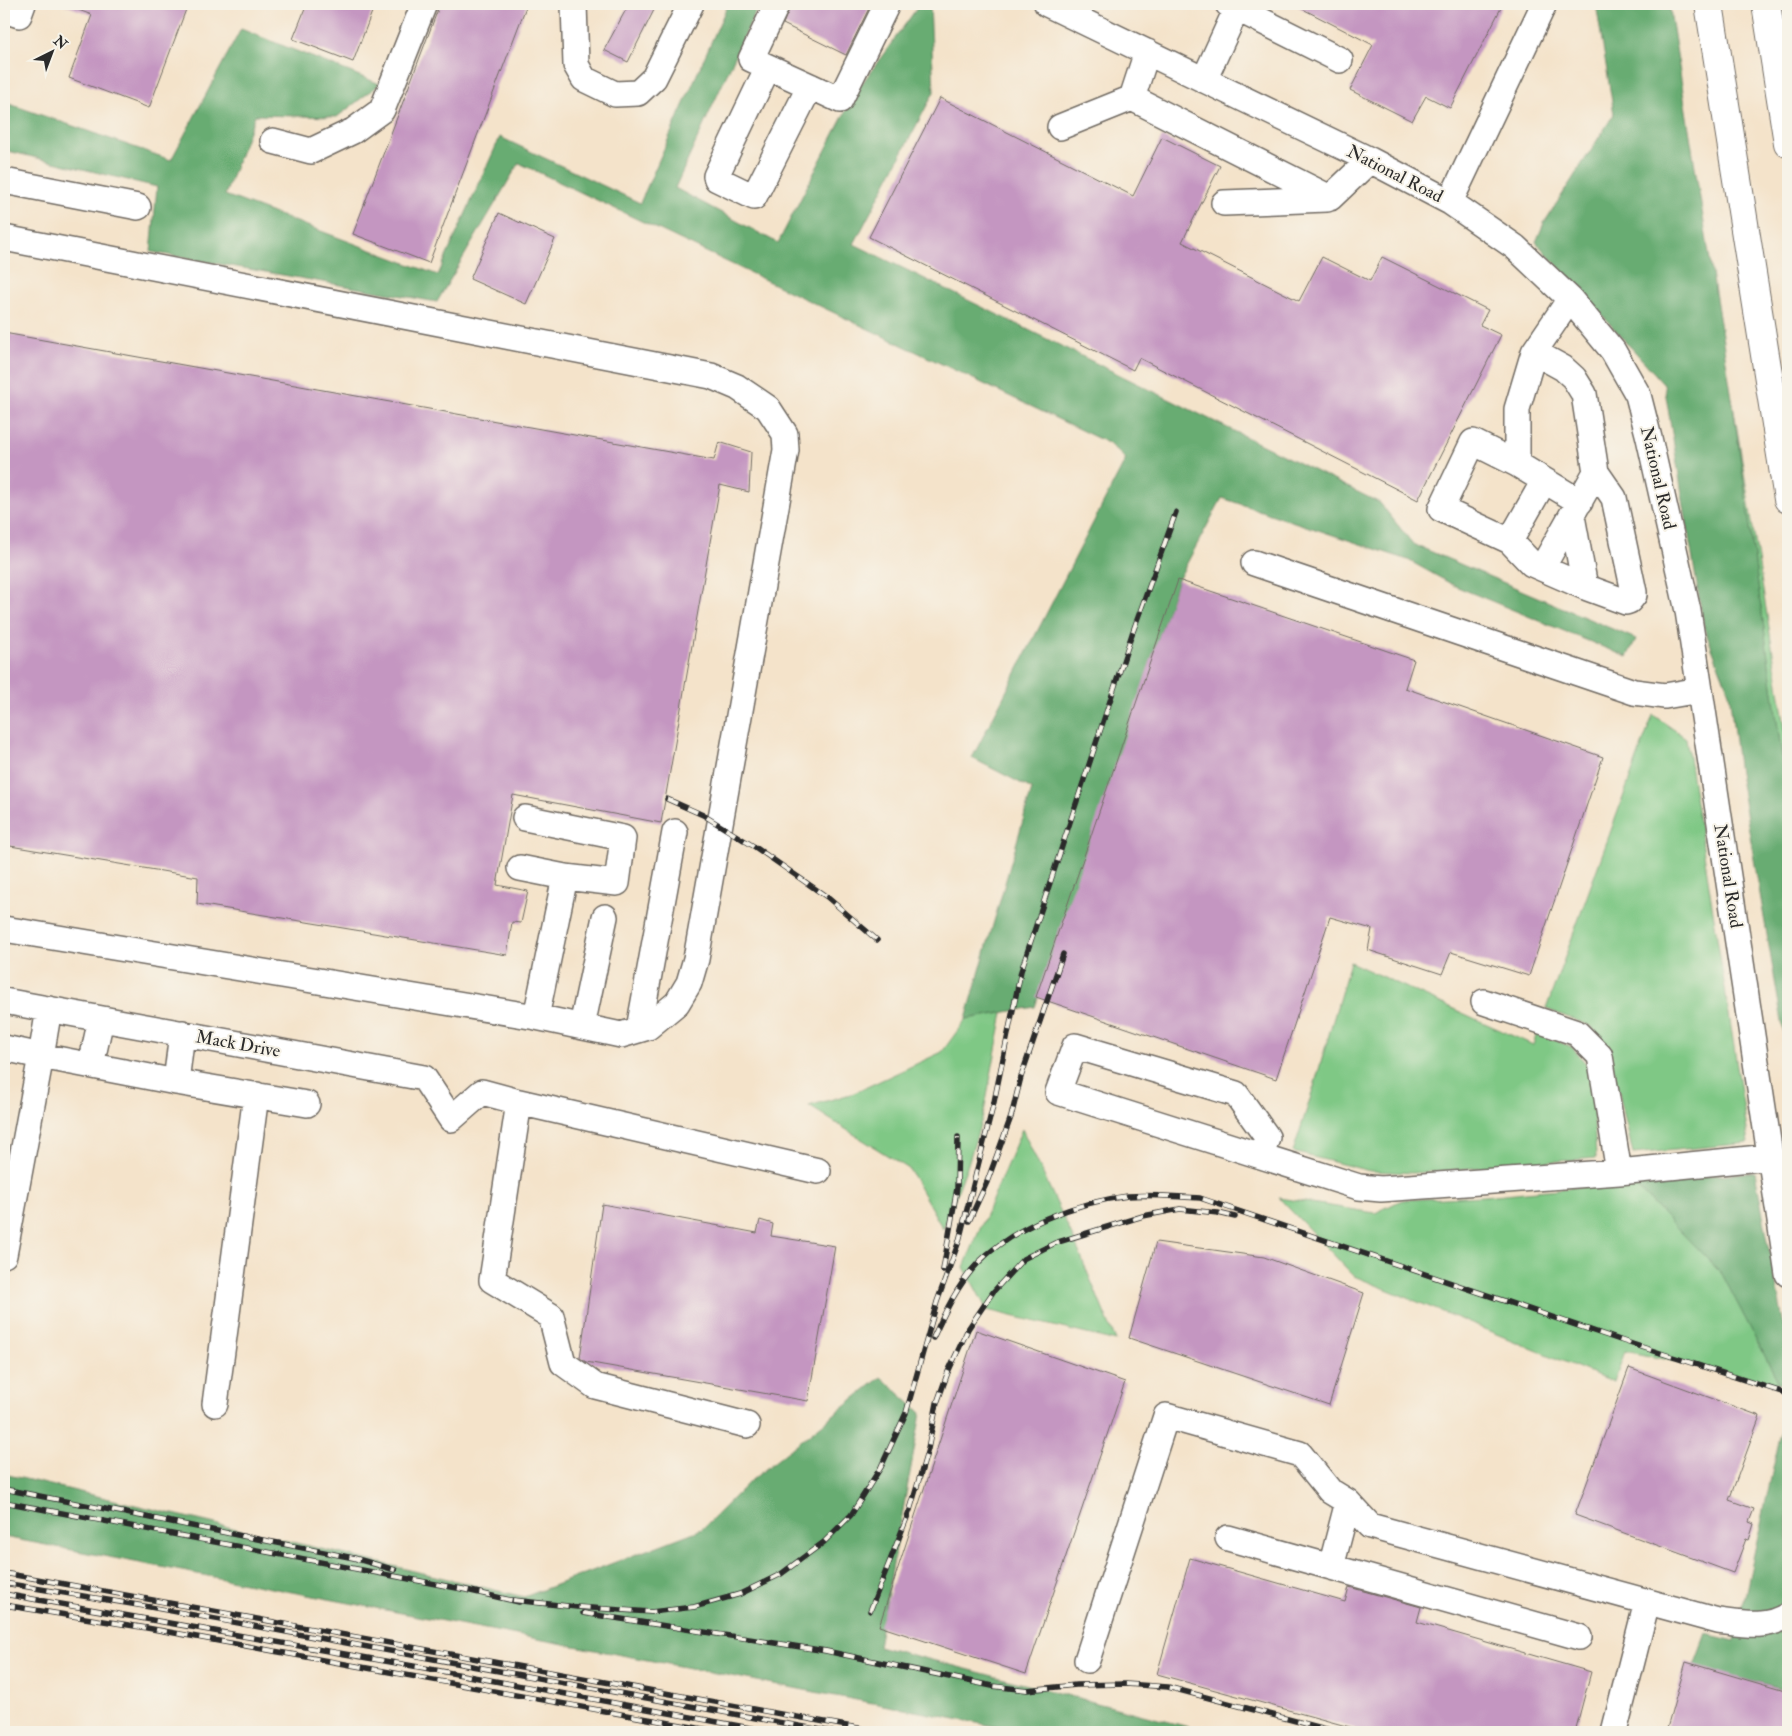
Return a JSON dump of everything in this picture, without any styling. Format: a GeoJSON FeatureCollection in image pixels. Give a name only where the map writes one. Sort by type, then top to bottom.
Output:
{"type":"FeatureCollection","features":[{"type":"Feature","properties":{"kind":"highway"},"geometry":{"type":"LineString","coordinates":[[1709,4],[1788,499]]}},
{"type":"Feature","properties":{"kind":"highway"},"geometry":{"type":"LineString","coordinates":[[1766,4],[1788,143]]}},
{"type":"Feature","properties":{"kind":"street"},"geometry":{"type":"LineString","coordinates":[[4,10],[19,15],[23,4]]}},
{"type":"Feature","properties":{"kind":"street"},"geometry":{"type":"LineString","coordinates":[[273,141],[311,151],[353,131],[382,110],[424,4]]}},
{"type":"Feature","properties":{"kind":"street"},"geometry":{"type":"LineString","coordinates":[[574,4],[576,65],[584,79],[615,94],[638,94],[654,78],[691,4]]}},
{"type":"Feature","properties":{"kind":"street"},"geometry":{"type":"LineString","coordinates":[[776,4],[751,59],[840,100],[887,4]]}},
{"type":"Feature","properties":{"kind":"street","name":"National Road"},"geometry":{"type":"LineString","coordinates":[[1047,4],[1370,160],[1450,202],[1515,246],[1570,299],[1612,351],[1638,396],[1688,611],[1788,1274]]}},
{"type":"Feature","properties":{"kind":"street"},"geometry":{"type":"LineString","coordinates":[[1450,202],[1544,4]]}},
{"type":"Feature","properties":{"kind":"street"},"geometry":{"type":"LineString","coordinates":[[1204,80],[1232,6],[1340,60]]}},
{"type":"Feature","properties":{"kind":"street"},"geometry":{"type":"LineString","coordinates":[[1132,98],[1147,52]]}},
{"type":"Feature","properties":{"kind":"street"},"geometry":{"type":"LineString","coordinates":[[768,67],[716,176],[717,179],[754,197],[810,86]]}},
{"type":"Feature","properties":{"kind":"street"},"geometry":{"type":"LineString","coordinates":[[1060,127],[1132,98],[1330,198]]}},
{"type":"Feature","properties":{"kind":"street"},"geometry":{"type":"LineString","coordinates":[[1224,203],[1330,198],[1370,160]]}},
{"type":"Feature","properties":{"kind":"street"},"geometry":{"type":"LineString","coordinates":[[4,181],[138,207]]}},
{"type":"Feature","properties":{"kind":"street"},"geometry":{"type":"LineString","coordinates":[[4,238],[711,376],[737,386],[768,408],[785,434],[786,450],[696,959],[689,983],[677,1002],[648,1027],[621,1035],[536,1017],[4,929]]}},
{"type":"Feature","properties":{"kind":"street"},"geometry":{"type":"LineString","coordinates":[[1517,464],[1517,409],[1534,352],[1570,299]]}},
{"type":"Feature","properties":{"kind":"street"},"geometry":{"type":"LineString","coordinates":[[1534,352],[1563,368],[1574,378],[1584,394],[1596,472],[1614,498],[1634,595],[1626,602],[1585,587],[1532,564],[1510,541],[1441,509],[1473,442],[1517,464],[1544,481],[1576,509],[1585,587]]}},
{"type":"Feature","properties":{"kind":"street"},"geometry":{"type":"LineString","coordinates":[[1542,568],[1596,472]]}},
{"type":"Feature","properties":{"kind":"street"},"geometry":{"type":"LineString","coordinates":[[1510,541],[1544,481]]}},
{"type":"Feature","properties":{"kind":"street"},"geometry":{"type":"LineString","coordinates":[[1254,563],[1634,692],[1665,696],[1700,690]]}},
{"type":"Feature","properties":{"kind":"street"},"geometry":{"type":"LineString","coordinates":[[520,868],[565,877],[617,883],[622,838],[526,818]]}},
{"type":"Feature","properties":{"kind":"street"},"geometry":{"type":"LineString","coordinates":[[639,1029],[675,832]]}},
{"type":"Feature","properties":{"kind":"street"},"geometry":{"type":"LineString","coordinates":[[536,1017],[565,877]]}},
{"type":"Feature","properties":{"kind":"street"},"geometry":{"type":"LineString","coordinates":[[582,1026],[605,917]]}},
{"type":"Feature","properties":{"kind":"street","name":"Mack Drive"},"geometry":{"type":"LineString","coordinates":[[4,1001],[424,1078],[451,1119],[482,1092],[519,1102]]}},
{"type":"Feature","properties":{"kind":"street"},"geometry":{"type":"LineString","coordinates":[[1484,1002],[1577,1033],[1600,1056],[1620,1172]]}},
{"type":"Feature","properties":{"kind":"street"},"geometry":{"type":"LineString","coordinates":[[4,1255],[49,1010]]}},
{"type":"Feature","properties":{"kind":"street"},"geometry":{"type":"LineString","coordinates":[[91,1065],[100,1019]]}},
{"type":"Feature","properties":{"kind":"street"},"geometry":{"type":"LineString","coordinates":[[176,1082],[182,1034]]}},
{"type":"Feature","properties":{"kind":"street"},"geometry":{"type":"LineString","coordinates":[[1261,1156],[1267,1137],[1236,1094],[1075,1046],[1058,1092],[1359,1187],[1381,1189],[1620,1172],[1770,1157]]}},
{"type":"Feature","properties":{"kind":"street"},"geometry":{"type":"LineString","coordinates":[[4,1048],[176,1082],[307,1104]]}},
{"type":"Feature","properties":{"kind":"street"},"geometry":{"type":"LineString","coordinates":[[215,1404],[256,1095]]}},
{"type":"Feature","properties":{"kind":"street"},"geometry":{"type":"LineString","coordinates":[[747,1425],[595,1386],[563,1363],[551,1316],[492,1280],[519,1102],[818,1171]]}},
{"type":"Feature","properties":{"kind":"street"},"geometry":{"type":"LineString","coordinates":[[1087,1660],[1166,1416],[1300,1454],[1330,1491],[1348,1502],[1370,1526],[1718,1621],[1751,1624],[1776,1622],[1788,1615]]}},
{"type":"Feature","properties":{"kind":"street"},"geometry":{"type":"LineString","coordinates":[[1331,1567],[1348,1502]]}},
{"type":"Feature","properties":{"kind":"street"},"geometry":{"type":"LineString","coordinates":[[1228,1538],[1579,1637]]}},
{"type":"Feature","properties":{"kind":"street"},"geometry":{"type":"LineString","coordinates":[[1614,1732],[1647,1602]]}},
{"type":"Feature","properties":{"kind":"green space"},"geometry":{"type":"Polygon","coordinates":[[[728,4],[759,4],[675,188],[778,243],[855,93],[920,4],[930,4],[934,92],[854,244],[1380,503],[1413,544],[1636,639],[1627,657],[1455,586],[1408,560],[1222,498],[1178,580],[1035,1007],[966,1019],[1032,789],[972,758],[1126,459],[1108,443],[519,163],[437,302],[151,252],[157,187],[4,150],[4,102],[171,160],[241,29],[380,84],[337,117],[255,115],[225,195],[438,275],[500,137],[640,203],[728,4]]]}},
{"type":"Feature","properties":{"kind":"green space"},"geometry":{"type":"Polygon","coordinates":[[[1596,4],[1669,4],[1732,398],[1788,801],[1788,1057],[1738,766],[1729,692],[1704,628],[1664,384],[1536,242],[1544,223],[1614,114],[1596,4]]]}},
{"type":"Feature","properties":{"kind":"green space"},"geometry":{"type":"Polygon","coordinates":[[[1732,398],[1788,746],[1788,801],[1732,398]]]}},
{"type":"Feature","properties":{"kind":"green space"},"geometry":{"type":"Polygon","coordinates":[[[1653,715],[1686,738],[1749,1143],[1633,1154],[1611,1057],[1604,1042],[1591,1026],[1546,1009],[1653,715]]]}},
{"type":"Feature","properties":{"kind":"green space"},"geometry":{"type":"Polygon","coordinates":[[[1350,962],[1533,1045],[1537,1033],[1572,1047],[1588,1066],[1592,1080],[1596,1158],[1413,1173],[1370,1171],[1293,1152],[1350,962]]]}},
{"type":"Feature","properties":{"kind":"green space"},"geometry":{"type":"Polygon","coordinates":[[[1003,1013],[984,1112],[968,1164],[943,1229],[909,1169],[809,1106],[854,1093],[942,1052],[966,1019],[1003,1013]]]}},
{"type":"Feature","properties":{"kind":"green space"},"geometry":{"type":"Polygon","coordinates":[[[1022,1129],[1074,1240],[1116,1341],[987,1310],[964,1267],[1022,1129]]]}},
{"type":"Feature","properties":{"kind":"green space"},"geometry":{"type":"Polygon","coordinates":[[[1755,1172],[1788,1348],[1788,1385],[1779,1383],[1722,1274],[1632,1182],[1755,1172]]]}},
{"type":"Feature","properties":{"kind":"green space"},"geometry":{"type":"Polygon","coordinates":[[[1632,1182],[1723,1274],[1779,1383],[1625,1351],[1614,1382],[1354,1276],[1279,1198],[1375,1213],[1402,1200],[1484,1196],[1632,1182]]]}},
{"type":"Feature","properties":{"kind":"green space"},"geometry":{"type":"Polygon","coordinates":[[[881,1377],[921,1413],[878,1646],[1208,1732],[1024,1732],[4,1537],[4,1474],[524,1597],[702,1529],[748,1483],[881,1377]]]}},
{"type":"Feature","properties":{"kind":"green space"},"geometry":{"type":"Polygon","coordinates":[[[1783,1423],[1788,1425],[1788,1691],[1694,1666],[1706,1634],[1735,1641],[1783,1423]]]}},
{"type":"Feature","properties":{"kind":"building"},"geometry":{"type":"Polygon","coordinates":[[[66,4],[188,4],[149,108],[69,78],[92,15],[66,4]]]}},
{"type":"Feature","properties":{"kind":"building"},"geometry":{"type":"Polygon","coordinates":[[[307,4],[375,4],[353,62],[293,39],[307,4]]]}},
{"type":"Feature","properties":{"kind":"building"},"geometry":{"type":"Polygon","coordinates":[[[440,4],[527,4],[429,263],[353,234],[440,4]]]}},
{"type":"Feature","properties":{"kind":"building"},"geometry":{"type":"Polygon","coordinates":[[[629,4],[657,4],[628,62],[604,50],[629,4]]]}},
{"type":"Feature","properties":{"kind":"building"},"geometry":{"type":"Polygon","coordinates":[[[791,4],[871,4],[846,55],[783,24],[791,4]]]}},
{"type":"Feature","properties":{"kind":"building"},"geometry":{"type":"Polygon","coordinates":[[[1293,4],[1503,4],[1450,108],[1426,96],[1412,121],[1350,90],[1373,45],[1293,4]]]}},
{"type":"Feature","properties":{"kind":"building"},"geometry":{"type":"Polygon","coordinates":[[[940,98],[1133,196],[1162,137],[1220,166],[1182,242],[1299,301],[1322,257],[1370,281],[1382,257],[1488,310],[1480,325],[1501,335],[1418,500],[1139,358],[1133,370],[869,237],[940,98]]]}},
{"type":"Feature","properties":{"kind":"building"},"geometry":{"type":"Polygon","coordinates":[[[499,213],[555,239],[526,304],[470,279],[499,213]]]}},
{"type":"Feature","properties":{"kind":"building"},"geometry":{"type":"Polygon","coordinates":[[[4,333],[714,460],[719,442],[751,452],[749,492],[720,485],[661,823],[513,795],[497,885],[528,891],[521,923],[512,922],[507,955],[197,904],[198,877],[4,845],[4,333]]]}},
{"type":"Feature","properties":{"kind":"building"},"geometry":{"type":"Polygon","coordinates":[[[1178,580],[1414,660],[1405,688],[1603,757],[1529,976],[1451,952],[1442,974],[1368,950],[1372,929],[1330,917],[1276,1079],[1036,997],[1178,580]]]}},
{"type":"Feature","properties":{"kind":"building"},"geometry":{"type":"Polygon","coordinates":[[[602,1204],[757,1233],[760,1220],[773,1224],[771,1236],[835,1246],[808,1401],[586,1362],[580,1358],[602,1204]]]}},
{"type":"Feature","properties":{"kind":"building"},"geometry":{"type":"Polygon","coordinates":[[[1156,1242],[1264,1257],[1364,1293],[1329,1405],[1129,1338],[1156,1242]]]}},
{"type":"Feature","properties":{"kind":"building"},"geometry":{"type":"Polygon","coordinates":[[[976,1330],[1125,1382],[1026,1674],[879,1626],[976,1330]]]}},
{"type":"Feature","properties":{"kind":"building"},"geometry":{"type":"Polygon","coordinates":[[[1629,1368],[1760,1416],[1729,1500],[1754,1509],[1749,1522],[1754,1524],[1749,1540],[1746,1539],[1733,1573],[1575,1515],[1629,1368]]]}},
{"type":"Feature","properties":{"kind":"building"},"geometry":{"type":"Polygon","coordinates":[[[1190,1558],[1345,1602],[1349,1587],[1421,1607],[1417,1622],[1591,1672],[1575,1732],[1368,1732],[1157,1674],[1190,1558]]]}},
{"type":"Feature","properties":{"kind":"building"},"geometry":{"type":"Polygon","coordinates":[[[1686,1662],[1788,1692],[1788,1732],[1666,1732],[1686,1662]]]}},
{"type":"Feature","properties":{"kind":"railway"},"geometry":{"type":"LineString","coordinates":[[513,1600],[651,1612],[694,1607],[740,1594],[781,1574],[824,1542],[851,1515],[881,1467],[906,1413],[937,1302],[959,1241],[994,1102],[1021,971],[1132,634],[1176,512]]}},
{"type":"Feature","properties":{"kind":"railway"},"geometry":{"type":"LineString","coordinates":[[667,799],[703,815],[755,847],[827,897],[877,940]]}},
{"type":"Feature","properties":{"kind":"railway"},"geometry":{"type":"LineString","coordinates":[[969,1221],[987,1182],[1011,1117],[1021,1077],[1063,954]]}},
{"type":"Feature","properties":{"kind":"railway"},"geometry":{"type":"LineString","coordinates":[[943,1270],[957,1188],[958,1137]]}},
{"type":"Feature","properties":{"kind":"railway"},"geometry":{"type":"LineString","coordinates":[[933,1338],[952,1299],[971,1271],[993,1250],[1028,1227],[1068,1210],[1108,1199],[1146,1195],[1200,1198],[1623,1341],[1788,1394]]}},
{"type":"Feature","properties":{"kind":"railway"},"geometry":{"type":"LineString","coordinates":[[870,1611],[910,1510],[928,1449],[937,1403],[948,1372],[968,1329],[993,1292],[1023,1259],[1055,1243],[1143,1216],[1180,1209],[1218,1213],[1235,1217]]}},
{"type":"Feature","properties":{"kind":"railway"},"geometry":{"type":"LineString","coordinates":[[4,1489],[354,1558],[395,1570]]}},
{"type":"Feature","properties":{"kind":"railway"},"geometry":{"type":"LineString","coordinates":[[4,1502],[462,1589],[519,1602]]}},
{"type":"Feature","properties":{"kind":"railway"},"geometry":{"type":"LineString","coordinates":[[4,1573],[880,1732]]}},
{"type":"Feature","properties":{"kind":"railway"},"geometry":{"type":"LineString","coordinates":[[4,1583],[150,1607],[832,1732]]}},
{"type":"Feature","properties":{"kind":"railway"},"geometry":{"type":"LineString","coordinates":[[4,1594],[419,1667],[772,1732]]}},
{"type":"Feature","properties":{"kind":"railway"},"geometry":{"type":"LineString","coordinates":[[4,1605],[147,1628],[720,1732]]}},
{"type":"Feature","properties":{"kind":"railway"},"geometry":{"type":"LineString","coordinates":[[583,1613],[826,1651],[992,1686],[1027,1690],[1076,1685],[1126,1684],[1168,1687],[1337,1732]]}}]}
